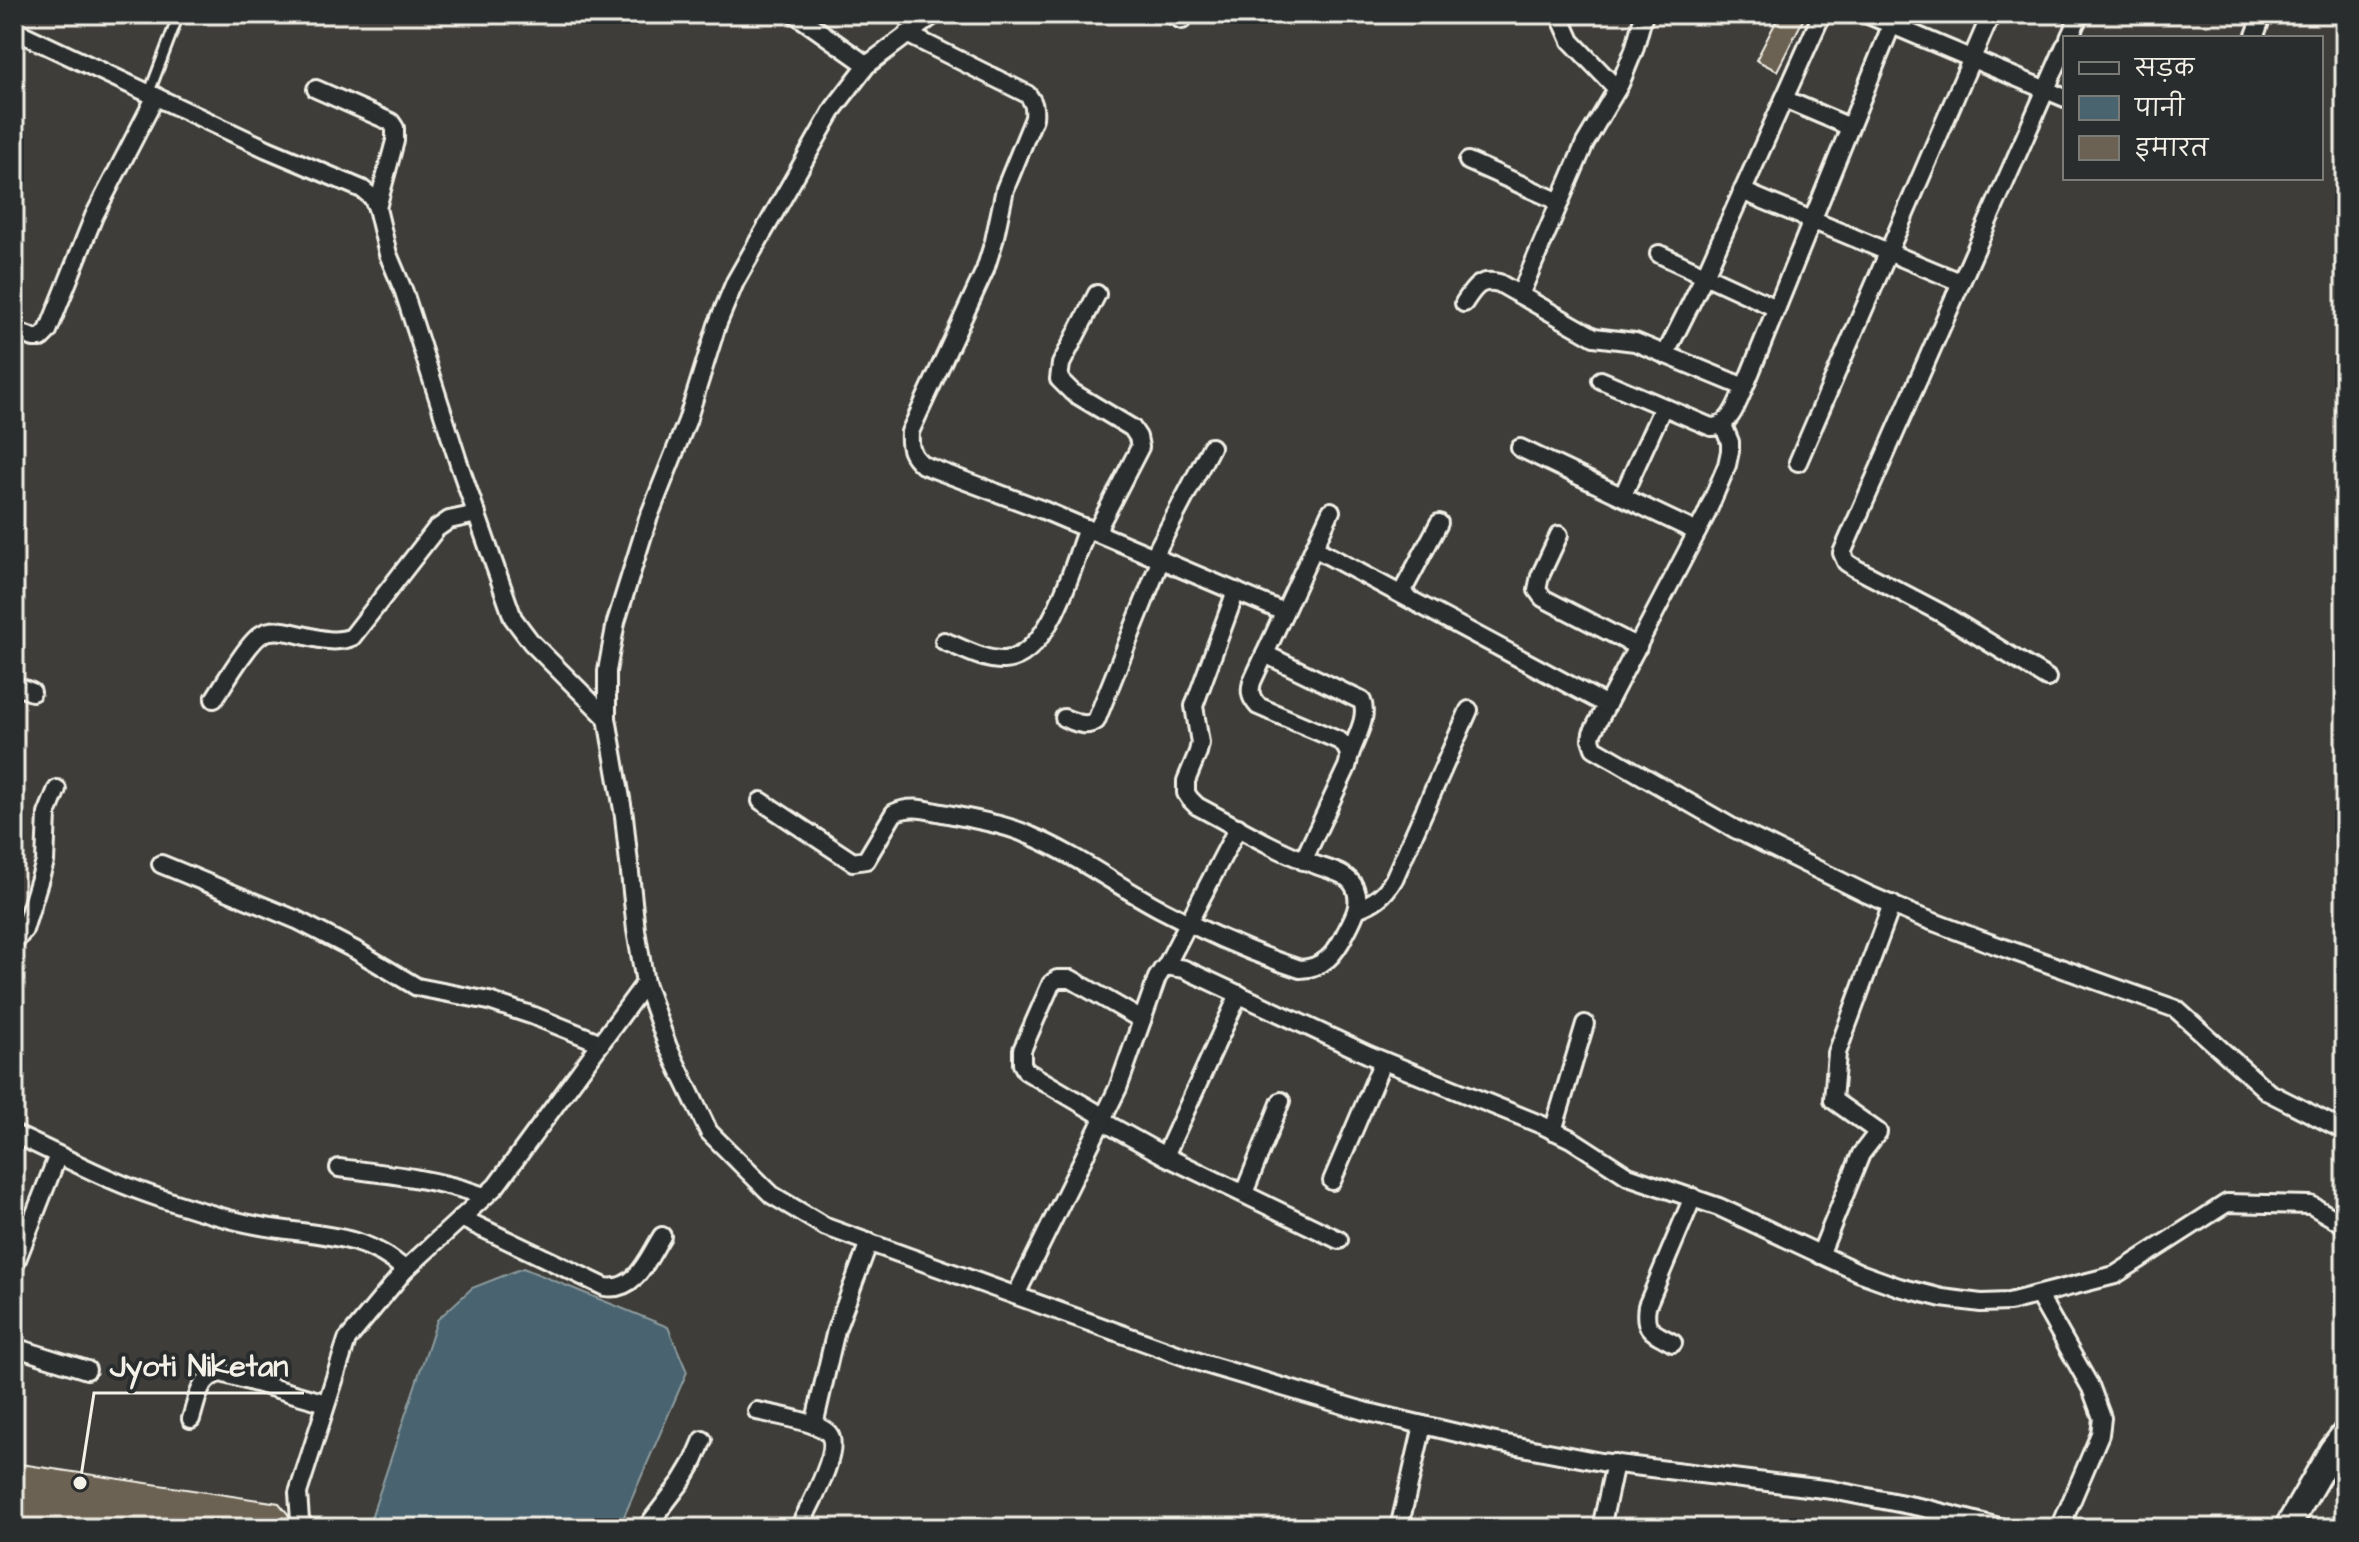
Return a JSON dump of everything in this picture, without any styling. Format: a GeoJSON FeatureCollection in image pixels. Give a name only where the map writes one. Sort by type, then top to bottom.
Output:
{"type":"FeatureCollection","features":[{"type":"Feature","properties":{"kind":"street"},"geometry":{"type":"LineString","coordinates":[[795,14],[867,65]]}},
{"type":"Feature","properties":{"kind":"street"},"geometry":{"type":"LineString","coordinates":[[935,14],[867,65],[834,108],[735,282],[717,325],[687,421],[648,519],[616,622],[607,671],[607,718],[624,816],[645,983],[668,1047],[709,1132],[772,1195],[826,1227],[1205,1364],[1364,1411],[1491,1441],[1615,1463],[1832,1490],[2003,1528]]}},
{"type":"Feature","properties":{"kind":"street"},"geometry":{"type":"LineString","coordinates":[[1559,14],[1571,41],[1617,89]]}},
{"type":"Feature","properties":{"kind":"street"},"geometry":{"type":"LineString","coordinates":[[1520,295],[1585,143],[1617,89],[1634,50],[1644,14]]}},
{"type":"Feature","properties":{"kind":"street"},"geometry":{"type":"LineString","coordinates":[[1665,355],[1705,275],[1822,14]]}},
{"type":"Feature","properties":{"kind":"street"},"geometry":{"type":"LineString","coordinates":[[1866,14],[1894,19],[1971,60],[2063,97]]}},
{"type":"Feature","properties":{"kind":"street"},"geometry":{"type":"LineString","coordinates":[[1798,462],[1991,14]]}},
{"type":"Feature","properties":{"kind":"street"},"geometry":{"type":"LineString","coordinates":[[2070,36],[2080,14]]}},
{"type":"Feature","properties":{"kind":"street"},"geometry":{"type":"LineString","coordinates":[[2255,36],[2263,14]]}},
{"type":"Feature","properties":{"kind":"street"},"geometry":{"type":"LineString","coordinates":[[1601,380],[1711,427],[1723,425],[1728,419],[1744,387],[1894,19]]}},
{"type":"Feature","properties":{"kind":"street"},"geometry":{"type":"LineString","coordinates":[[14,30],[267,149],[362,189],[372,197],[388,254],[404,292],[513,618],[531,642],[607,718]]}},
{"type":"Feature","properties":{"kind":"street"},"geometry":{"type":"LineString","coordinates":[[907,34],[1027,94],[1035,107],[1034,118],[1005,189],[985,270],[910,432],[909,447],[913,456],[923,465],[1158,557],[1284,612]]}},
{"type":"Feature","properties":{"kind":"street"},"geometry":{"type":"LineString","coordinates":[[2047,678],[1941,613],[1855,568],[1846,562],[1842,553],[2063,50]]}},
{"type":"Feature","properties":{"kind":"street"},"geometry":{"type":"LineString","coordinates":[[316,89],[391,122],[395,128],[395,141],[377,208]]}},
{"type":"Feature","properties":{"kind":"street"},"geometry":{"type":"LineString","coordinates":[[14,331],[41,338],[48,331],[94,216],[152,95]]}},
{"type":"Feature","properties":{"kind":"street"},"geometry":{"type":"LineString","coordinates":[[1784,99],[1850,127]]}},
{"type":"Feature","properties":{"kind":"street"},"geometry":{"type":"LineString","coordinates":[[1468,161],[1560,202]]}},
{"type":"Feature","properties":{"kind":"street"},"geometry":{"type":"LineString","coordinates":[[1742,191],[1960,282]]}},
{"type":"Feature","properties":{"kind":"street"},"geometry":{"type":"LineString","coordinates":[[1659,254],[1776,308]]}},
{"type":"Feature","properties":{"kind":"street"},"geometry":{"type":"LineString","coordinates":[[1464,303],[1475,285],[1483,281],[1499,283],[1594,337],[1635,342],[1744,387]]}},
{"type":"Feature","properties":{"kind":"street"},"geometry":{"type":"LineString","coordinates":[[944,641],[992,659],[1005,660],[1019,657],[1034,645],[1048,626],[1091,530],[1140,447],[1132,428],[1072,392],[1059,379],[1061,364],[1097,294]]}},
{"type":"Feature","properties":{"kind":"street"},"geometry":{"type":"LineString","coordinates":[[1623,495],[1663,407]]}},
{"type":"Feature","properties":{"kind":"street"},"geometry":{"type":"LineString","coordinates":[[1723,425],[1730,442],[1727,465],[1697,532],[1591,739],[1594,748],[1735,829],[1892,904],[1987,942],[2176,1009],[2268,1092],[2345,1131]]}},
{"type":"Feature","properties":{"kind":"street"},"geometry":{"type":"LineString","coordinates":[[1064,718],[1082,725],[1096,721],[1158,557],[1211,447]]}},
{"type":"Feature","properties":{"kind":"street"},"geometry":{"type":"LineString","coordinates":[[1520,448],[1697,532]]}},
{"type":"Feature","properties":{"kind":"street"},"geometry":{"type":"LineString","coordinates":[[1331,511],[1250,690],[1258,706],[1340,741],[1347,746],[1350,755]]}},
{"type":"Feature","properties":{"kind":"street"},"geometry":{"type":"LineString","coordinates":[[214,699],[254,641],[263,633],[276,630],[342,642],[352,637],[436,529],[449,520],[477,514]]}},
{"type":"Feature","properties":{"kind":"street"},"geometry":{"type":"LineString","coordinates":[[1401,594],[1439,523]]}},
{"type":"Feature","properties":{"kind":"street"},"geometry":{"type":"LineString","coordinates":[[1559,535],[1540,576],[1537,590],[1543,598],[1638,647]]}},
{"type":"Feature","properties":{"kind":"street"},"geometry":{"type":"LineString","coordinates":[[1314,548],[1607,705]]}},
{"type":"Feature","properties":{"kind":"street"},"geometry":{"type":"LineString","coordinates":[[761,801],[853,862],[866,860],[894,813],[902,809],[925,810],[1000,825],[1059,849],[1158,908],[1188,922],[1279,962],[1300,969],[1314,968],[1339,947],[1357,909],[1354,885],[1347,877],[1303,861],[1197,806],[1186,793],[1186,781],[1200,743],[1194,706],[1236,591]]}},
{"type":"Feature","properties":{"kind":"street"},"geometry":{"type":"LineString","coordinates":[[1265,654],[1365,705],[1347,767],[1303,861]]}},
{"type":"Feature","properties":{"kind":"street"},"geometry":{"type":"LineString","coordinates":[[14,685],[32,692]]}},
{"type":"Feature","properties":{"kind":"street"},"geometry":{"type":"LineString","coordinates":[[1357,909],[1375,903],[1394,879],[1469,710]]}},
{"type":"Feature","properties":{"kind":"street"},"geometry":{"type":"LineString","coordinates":[[14,943],[24,930],[45,862],[47,814],[57,789]]}},
{"type":"Feature","properties":{"kind":"street"},"geometry":{"type":"LineString","coordinates":[[1016,1295],[1118,1088],[1157,978],[1238,827]]}},
{"type":"Feature","properties":{"kind":"street"},"geometry":{"type":"LineString","coordinates":[[161,864],[297,920],[417,987],[489,1001],[601,1043]]}},
{"type":"Feature","properties":{"kind":"street"},"geometry":{"type":"LineString","coordinates":[[1820,1255],[1861,1154],[1878,1132],[1833,1100],[1837,1053],[1892,904]]}},
{"type":"Feature","properties":{"kind":"street"},"geometry":{"type":"LineString","coordinates":[[1166,966],[1184,969],[1383,1061],[1571,1139],[1628,1176],[1729,1211],[1860,1273],[1942,1298],[1981,1303],[2009,1302],[2115,1275],[2227,1203],[2311,1205],[2345,1225]]}},
{"type":"Feature","properties":{"kind":"street"},"geometry":{"type":"LineString","coordinates":[[1142,1020],[1071,979],[1057,979],[1046,994],[1022,1050],[1022,1064],[1026,1071],[1165,1156],[1339,1240]]}},
{"type":"Feature","properties":{"kind":"street"},"geometry":{"type":"LineString","coordinates":[[307,1528],[300,1520],[298,1493],[347,1340],[405,1270],[496,1186],[645,983]]}},
{"type":"Feature","properties":{"kind":"street"},"geometry":{"type":"LineString","coordinates":[[1165,1156],[1239,994]]}},
{"type":"Feature","properties":{"kind":"street"},"geometry":{"type":"LineString","coordinates":[[1553,1131],[1585,1024]]}},
{"type":"Feature","properties":{"kind":"street"},"geometry":{"type":"LineString","coordinates":[[1332,1181],[1383,1061]]}},
{"type":"Feature","properties":{"kind":"street"},"geometry":{"type":"LineString","coordinates":[[1244,1193],[1281,1101]]}},
{"type":"Feature","properties":{"kind":"street"},"geometry":{"type":"LineString","coordinates":[[14,1134],[109,1180],[254,1225],[361,1242],[391,1257],[405,1270]]}},
{"type":"Feature","properties":{"kind":"street"},"geometry":{"type":"LineString","coordinates":[[14,1267],[58,1155]]}},
{"type":"Feature","properties":{"kind":"street"},"geometry":{"type":"LineString","coordinates":[[339,1168],[424,1179],[484,1196]]}},
{"type":"Feature","properties":{"kind":"street"},"geometry":{"type":"LineString","coordinates":[[1673,1343],[1651,1331],[1645,1319],[1647,1306],[1693,1197]]}},
{"type":"Feature","properties":{"kind":"street"},"geometry":{"type":"LineString","coordinates":[[461,1218],[605,1287],[617,1289],[633,1280],[662,1236]]}},
{"type":"Feature","properties":{"kind":"street"},"geometry":{"type":"LineString","coordinates":[[814,1425],[836,1330],[869,1242]]}},
{"type":"Feature","properties":{"kind":"street"},"geometry":{"type":"LineString","coordinates":[[2039,1296],[2091,1388],[2102,1418],[2100,1434],[2060,1528]]}},
{"type":"Feature","properties":{"kind":"street"},"geometry":{"type":"LineString","coordinates":[[14,1347],[87,1370]]}},
{"type":"Feature","properties":{"kind":"street"},"geometry":{"type":"LineString","coordinates":[[191,1419],[205,1379],[212,1374],[221,1373],[326,1403]]}},
{"type":"Feature","properties":{"kind":"street"},"geometry":{"type":"LineString","coordinates":[[757,1411],[814,1425],[828,1432],[832,1438],[832,1456],[799,1528]]}},
{"type":"Feature","properties":{"kind":"street"},"geometry":{"type":"LineString","coordinates":[[1399,1528],[1423,1425]]}},
{"type":"Feature","properties":{"kind":"street"},"geometry":{"type":"LineString","coordinates":[[2287,1528],[2345,1433]]}},
{"type":"Feature","properties":{"kind":"street"},"geometry":{"type":"LineString","coordinates":[[646,1528],[682,1481],[703,1440]]}},
{"type":"Feature","properties":{"kind":"street"},"geometry":{"type":"LineString","coordinates":[[1601,1528],[1615,1463]]}},
{"type":"Feature","properties":{"kind":"lane"},"geometry":{"type":"LineString","coordinates":[[152,95],[179,14]]}},
{"type":"Feature","properties":{"kind":"water"},"geometry":{"type":"Polygon","coordinates":[[[523,1268],[668,1327],[687,1372],[619,1528],[376,1528],[371,1518],[437,1320],[472,1288],[523,1268]]]}},
{"type":"Feature","properties":{"kind":"building"},"geometry":{"type":"Polygon","coordinates":[[[1780,14],[1806,14],[1777,71],[1756,60],[1780,14]]]}},
{"type":"Feature","properties":{"kind":"building"},"geometry":{"type":"Polygon","coordinates":[[[14,1463],[279,1503],[288,1514],[292,1528],[14,1528],[14,1463]]]}},
{"type":"Feature","properties":{"kind":"place","name":"Jyoti Niketan"},"geometry":{"type":"Point","coordinates":[80,1483]}}]}
